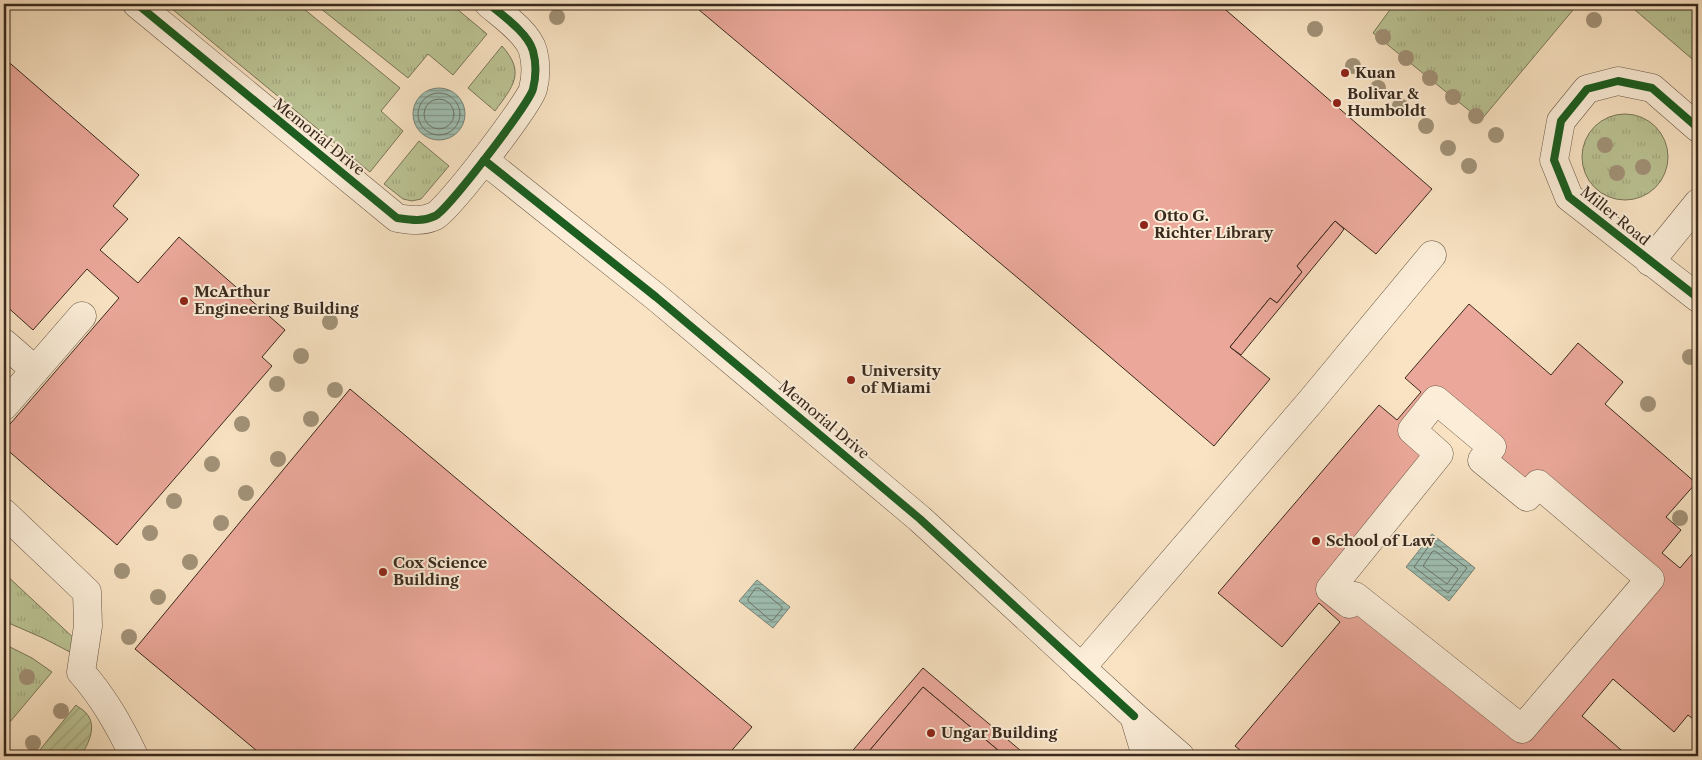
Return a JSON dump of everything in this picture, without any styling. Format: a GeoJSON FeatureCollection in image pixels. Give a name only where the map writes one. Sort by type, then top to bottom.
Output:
{"type":"FeatureCollection","features":[{"type":"Feature","properties":{"kind":"street","name":"Memorial Drive"},"geometry":{"type":"LineString","coordinates":[[136,4],[398,218],[418,221],[437,215],[484,160],[523,109],[533,89],[535,68],[532,49],[521,32],[489,4]]}},
{"type":"Feature","properties":{"kind":"street","name":"Miller Road"},"geometry":{"type":"LineString","coordinates":[[1698,128],[1652,88],[1618,82],[1587,90],[1561,121],[1554,160],[1569,197],[1698,298]]}},
{"type":"Feature","properties":{"kind":"street","name":"Memorial Drive"},"geometry":{"type":"LineString","coordinates":[[484,160],[656,297],[920,519],[1081,668],[1180,756]]}},
{"type":"Feature","properties":{"kind":"street"},"geometry":{"type":"LineString","coordinates":[[1650,262],[1698,203]]}},
{"type":"Feature","properties":{"kind":"street"},"geometry":{"type":"LineString","coordinates":[[1081,668],[1311,401],[1432,255]]}},
{"type":"Feature","properties":{"kind":"street"},"geometry":{"type":"LineString","coordinates":[[4,406],[82,316]]}},
{"type":"Feature","properties":{"kind":"street"},"geometry":{"type":"LineString","coordinates":[[4,343],[35,370]]}},
{"type":"Feature","properties":{"kind":"street"},"geometry":{"type":"LineString","coordinates":[[1436,400],[1492,447],[1482,460],[1527,497],[1538,484],[1650,579],[1522,729],[1355,596],[1349,604],[1330,589],[1439,454],[1412,430],[1436,400]]}},
{"type":"Feature","properties":{"kind":"street"},"geometry":{"type":"LineString","coordinates":[[4,512],[87,592],[88,626],[81,672],[99,692],[119,724],[134,756]]}},
{"type":"Feature","properties":{"kind":"street"},"geometry":{"type":"LineString","coordinates":[[1134,716],[1146,756]]}},
{"type":"Feature","properties":{"kind":"green space"},"geometry":{"type":"Polygon","coordinates":[[[166,4],[298,4],[400,88],[381,111],[403,131],[370,172],[166,4]]]}},
{"type":"Feature","properties":{"kind":"green space"},"geometry":{"type":"Polygon","coordinates":[[[315,4],[451,4],[487,34],[453,75],[428,54],[408,78],[315,4]]]}},
{"type":"Feature","properties":{"kind":"green space"},"geometry":{"type":"Polygon","coordinates":[[[1389,4],[1578,4],[1481,120],[1373,33],[1392,7],[1389,4]]]}},
{"type":"Feature","properties":{"kind":"green space"},"geometry":{"type":"Polygon","coordinates":[[[1628,4],[1698,4],[1698,64],[1628,4]]]}},
{"type":"Feature","properties":{"kind":"green space"},"geometry":{"type":"Polygon","coordinates":[[[502,46],[514,64],[515,72],[511,87],[495,111],[468,88],[502,46]]]}},
{"type":"Feature","properties":{"kind":"green space"},"geometry":{"type":"Polygon","coordinates":[[[1625,114],[1641,117],[1649,121],[1661,133],[1665,141],[1668,157],[1665,173],[1661,181],[1649,193],[1641,197],[1625,200],[1609,197],[1601,193],[1589,181],[1585,173],[1582,157],[1585,141],[1589,133],[1601,121],[1609,117],[1625,114]]]}},
{"type":"Feature","properties":{"kind":"green space"},"geometry":{"type":"Polygon","coordinates":[[[419,141],[449,166],[421,199],[412,201],[403,199],[384,184],[419,141]]]}},
{"type":"Feature","properties":{"kind":"green space"},"geometry":{"type":"Polygon","coordinates":[[[4,573],[78,642],[70,652],[4,621],[4,573]]]}},
{"type":"Feature","properties":{"kind":"green space"},"geometry":{"type":"Polygon","coordinates":[[[4,644],[32,658],[52,672],[4,729],[4,644]]]}},
{"type":"Feature","properties":{"kind":"green space"},"geometry":{"type":"Polygon","coordinates":[[[76,705],[90,718],[92,729],[81,756],[35,756],[76,705]]]}},
{"type":"Feature","properties":{"kind":"water"},"geometry":{"type":"Polygon","coordinates":[[[434,88],[444,88],[453,92],[461,100],[465,114],[461,128],[453,136],[444,140],[434,140],[425,136],[417,128],[413,119],[413,109],[417,100],[425,92],[434,88]]]}},
{"type":"Feature","properties":{"kind":"water"},"geometry":{"type":"Polygon","coordinates":[[[1432,534],[1475,568],[1449,601],[1406,567],[1432,534]]]}},
{"type":"Feature","properties":{"kind":"water"},"geometry":{"type":"Polygon","coordinates":[[[757,580],[790,607],[773,628],[739,601],[757,580]]]}},
{"type":"Feature","properties":{"kind":"building","name":"Otto G. Richter Library"},"geometry":{"type":"Polygon","coordinates":[[[692,4],[1219,4],[1432,189],[1376,254],[1335,221],[1297,266],[1302,272],[1277,303],[1270,298],[1230,347],[1270,379],[1214,446],[1025,284],[692,4]]]}},
{"type":"Feature","properties":{"kind":"building","name":"McArthur Engineering Building"},"geometry":{"type":"Polygon","coordinates":[[[4,58],[139,175],[113,206],[128,219],[100,250],[138,283],[179,237],[285,330],[262,357],[272,366],[117,545],[4,447],[4,431],[119,298],[87,269],[33,330],[4,304],[4,58]]]}},
{"type":"Feature","properties":{"kind":"building"},"geometry":{"type":"Polygon","coordinates":[[[1335,221],[1344,229],[1241,355],[1230,347],[1270,298],[1277,303],[1302,272],[1297,266],[1335,221]]]}},
{"type":"Feature","properties":{"kind":"building","name":"School of Law"},"geometry":{"type":"Polygon","coordinates":[[[1469,304],[1551,375],[1578,343],[1623,382],[1605,404],[1696,483],[1666,517],[1681,530],[1662,553],[1680,568],[1692,554],[1698,560],[1698,723],[1688,715],[1674,732],[1613,679],[1582,716],[1628,756],[1247,756],[1235,746],[1340,622],[1319,603],[1282,647],[1218,593],[1379,405],[1397,420],[1421,392],[1405,378],[1469,304]],[[1436,400],[1412,430],[1439,454],[1330,589],[1522,729],[1650,579],[1538,484],[1527,497],[1436,400]]]}},
{"type":"Feature","properties":{"kind":"building","name":"Cox Science Building"},"geometry":{"type":"Polygon","coordinates":[[[350,389],[752,727],[727,756],[263,756],[135,649],[350,389]]]}},
{"type":"Feature","properties":{"kind":"building"},"geometry":{"type":"Polygon","coordinates":[[[923,668],[1027,756],[1005,756],[923,687],[865,756],[848,756],[923,668]]]}},
{"type":"Feature","properties":{"kind":"building","name":"Ungar Building"},"geometry":{"type":"Polygon","coordinates":[[[923,687],[1005,756],[865,756],[923,687]]]}},
{"type":"Feature","properties":{"kind":"cycle path"},"geometry":{"type":"LineString","coordinates":[[137,4],[397,218],[416,220],[435,216],[455,196],[518,114],[533,89],[535,65],[530,44],[514,25],[489,4]]}},
{"type":"Feature","properties":{"kind":"cycle path"},"geometry":{"type":"LineString","coordinates":[[1698,128],[1652,88],[1618,81],[1587,89],[1561,121],[1554,160],[1569,197],[1698,298]]}},
{"type":"Feature","properties":{"kind":"cycle path"},"geometry":{"type":"LineString","coordinates":[[484,160],[656,297],[920,519],[1134,716]]}},
{"type":"Feature","properties":{"kind":"place","name":"Kuan"},"geometry":{"type":"Point","coordinates":[1345,73]}},
{"type":"Feature","properties":{"kind":"place","name":"Bolivar & Humboldt"},"geometry":{"type":"Point","coordinates":[1337,103]}},
{"type":"Feature","properties":{"kind":"place","name":"Otto G. Richter Library"},"geometry":{"type":"Point","coordinates":[1144,225]}},
{"type":"Feature","properties":{"kind":"place","name":"McArthur Engineering Building"},"geometry":{"type":"Point","coordinates":[184,301]}},
{"type":"Feature","properties":{"kind":"place","name":"University of Miami"},"geometry":{"type":"Point","coordinates":[851,380]}},
{"type":"Feature","properties":{"kind":"place","name":"School of Law"},"geometry":{"type":"Point","coordinates":[1316,541]}},
{"type":"Feature","properties":{"kind":"place","name":"Cox Science Building"},"geometry":{"type":"Point","coordinates":[383,572]}},
{"type":"Feature","properties":{"kind":"place","name":"Ungar Building"},"geometry":{"type":"Point","coordinates":[931,733]}}]}
